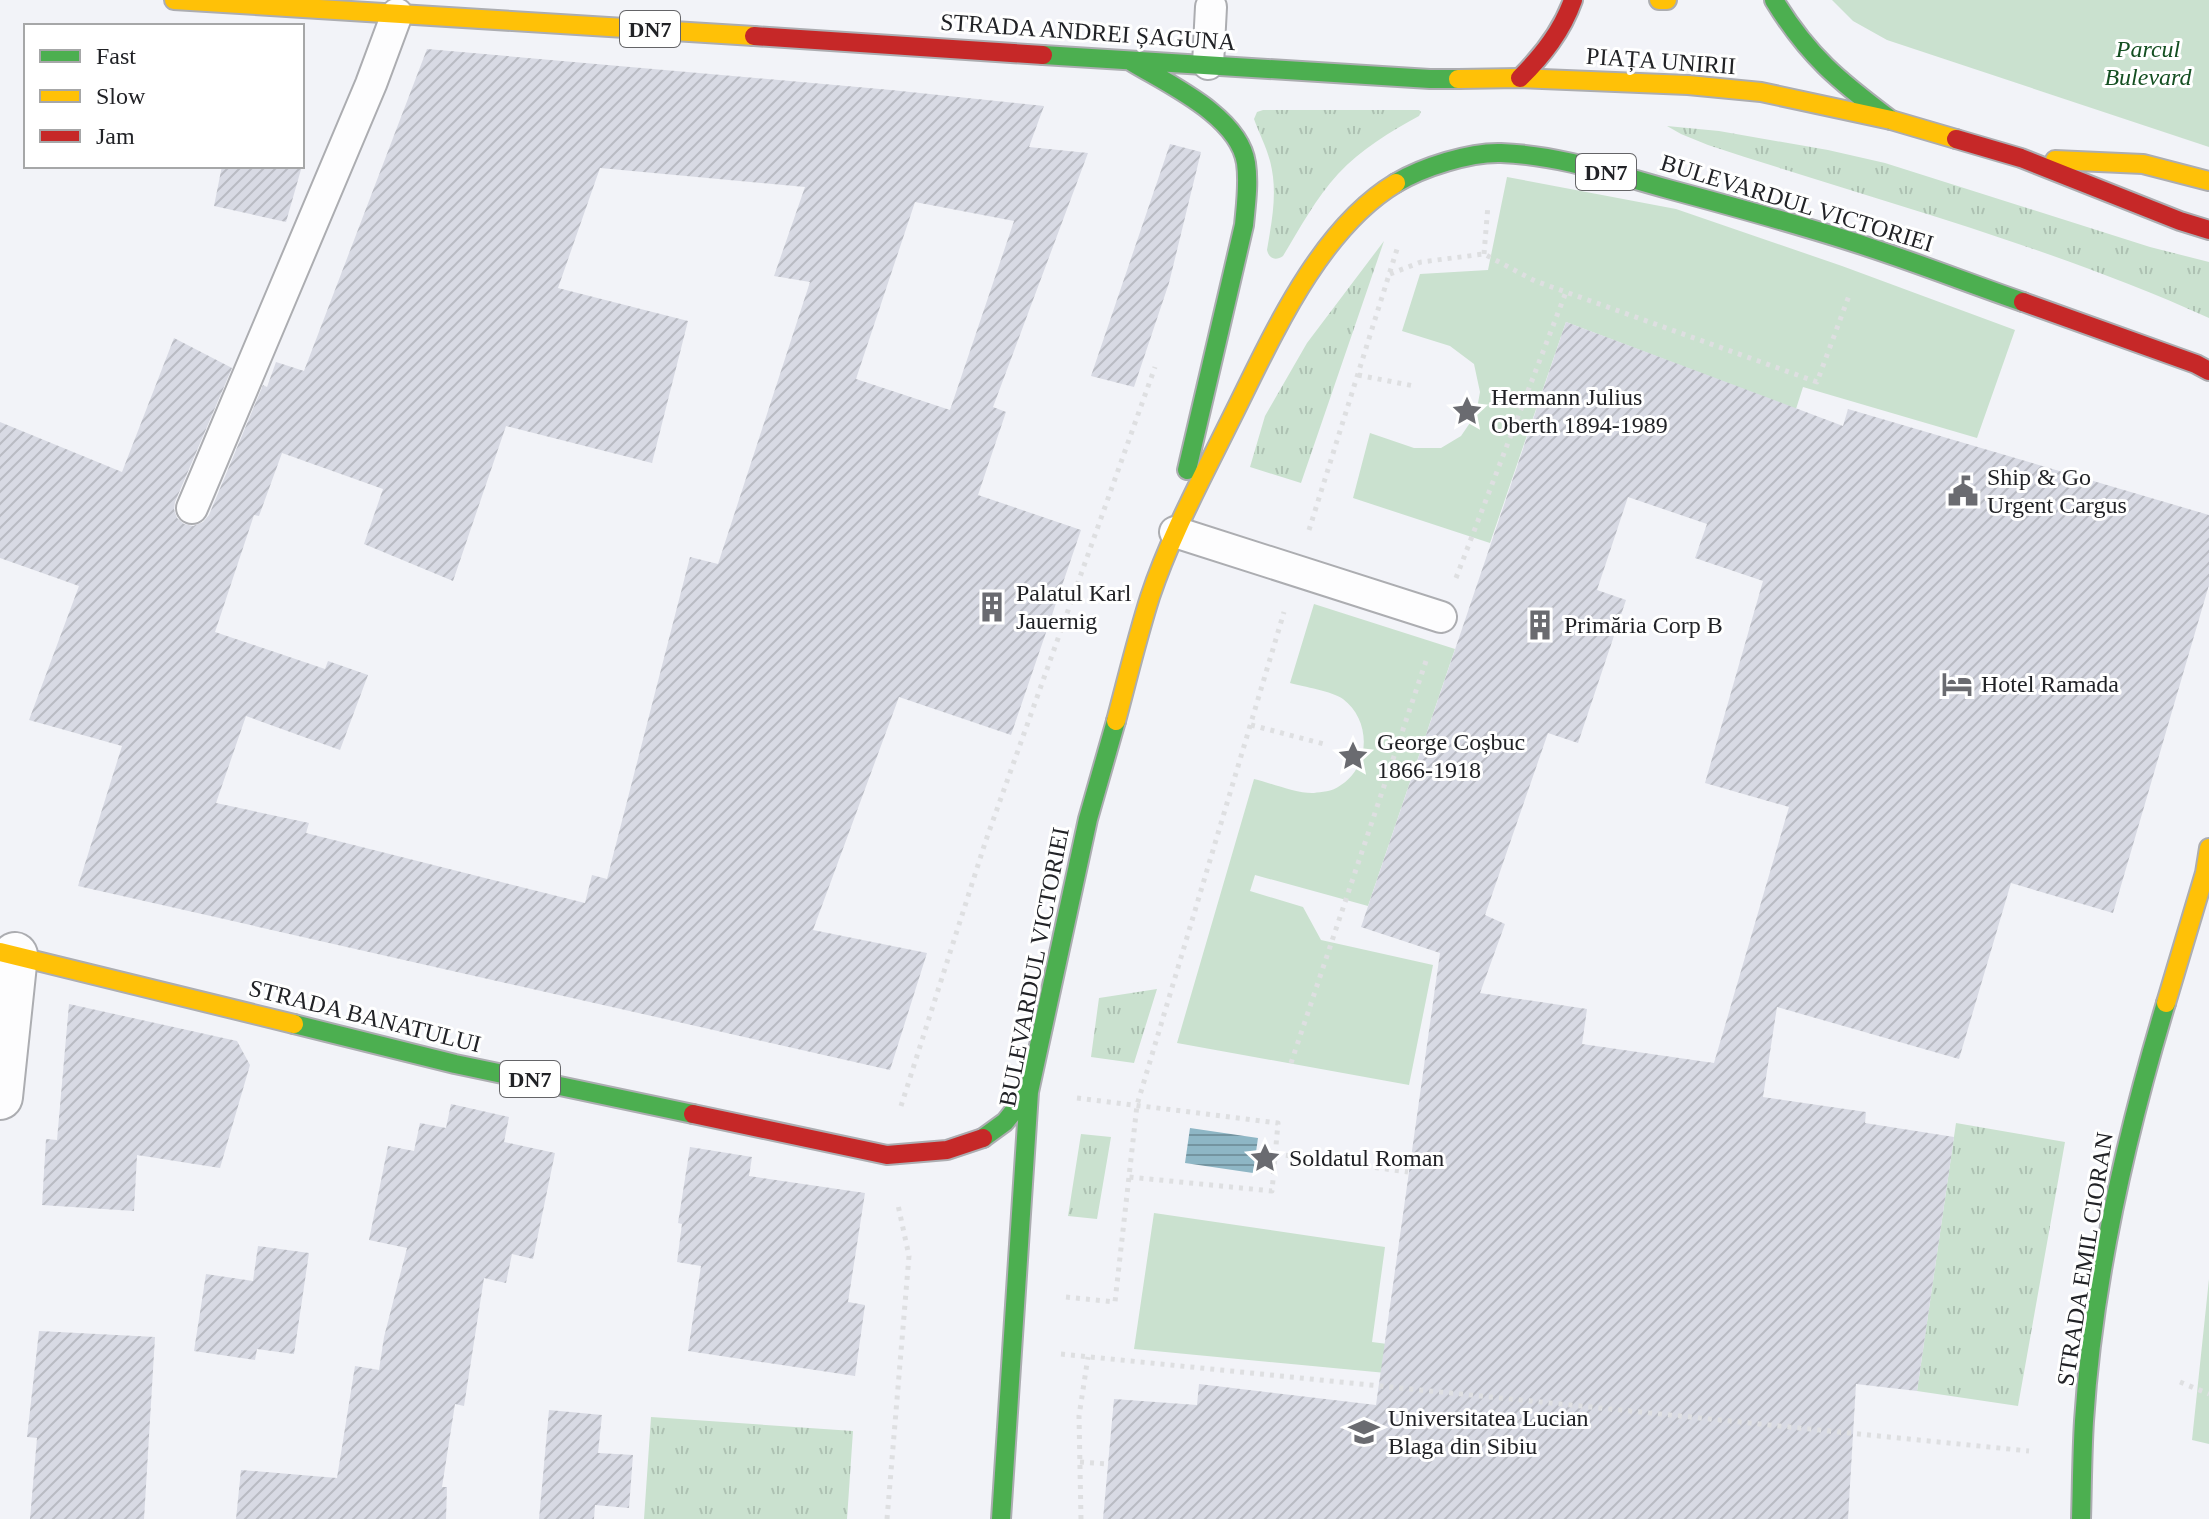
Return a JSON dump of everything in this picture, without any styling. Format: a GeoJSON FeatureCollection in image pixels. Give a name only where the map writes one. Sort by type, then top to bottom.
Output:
{"type":"FeatureCollection","features":[{"type":"Feature","properties":{"kind":"main road","name":"STRADA ANDREI ȘAGUNA"},"geometry":{"type":"LineString","coordinates":[[174,0],[1430,79],[1520,78]]}},
{"type":"Feature","properties":{"kind":"main road","name":"PIAȚA UNIRII"},"geometry":{"type":"LineString","coordinates":[[1520,78],[1540,59],[1559,33],[1573,0]]}},
{"type":"Feature","properties":{"kind":"main road"},"geometry":{"type":"LineString","coordinates":[[1659,0],[1667,0]]}},
{"type":"Feature","properties":{"kind":"main road","name":"PIAȚA UNIRII"},"geometry":{"type":"LineString","coordinates":[[1774,0],[1814,57],[1891,120]]}},
{"type":"Feature","properties":{"kind":"main road","name":"BULEVARDUL VICTORIEI"},"geometry":{"type":"LineString","coordinates":[[1127,59],[1214,112],[1234,135],[1246,159],[1248,190],[1244,225],[1199,413],[1175,532]]}},
{"type":"Feature","properties":{"kind":"main road","name":"PIAȚA UNIRII"},"geometry":{"type":"LineString","coordinates":[[1520,78],[1688,85],[1761,92],[1891,120],[2021,158],[2209,230]]}},
{"type":"Feature","properties":{"kind":"main road","name":"BULEVARDUL VICTORIEI"},"geometry":{"type":"LineString","coordinates":[[1001,1519],[1029,1092],[1088,819],[1150,598],[1175,532],[1283,316],[1327,247],[1358,211],[1410,175],[1470,156],[1498,153],[1524,155],[1599,170],[1866,246],[2209,371]]}},
{"type":"Feature","properties":{"kind":"main road"},"geometry":{"type":"LineString","coordinates":[[2021,158],[2143,164],[2209,181]]}},
{"type":"Feature","properties":{"kind":"main road","name":"STRADA EMIL CIORAN"},"geometry":{"type":"LineString","coordinates":[[2081,1519],[2084,1421],[2093,1334],[2112,1213],[2141,1086],[2208,865]]}},
{"type":"Feature","properties":{"kind":"main road","name":"STRADA BANATULUI"},"geometry":{"type":"LineString","coordinates":[[8,953],[455,1064],[887,1155],[946,1151],[980,1140],[1001,1127],[1029,1092]]}},
{"type":"Feature","properties":{"kind":"street"},"geometry":{"type":"LineString","coordinates":[[0,1097],[8,953]]}},
{"type":"Feature","properties":{"kind":"lane"},"geometry":{"type":"LineString","coordinates":[[1208,64],[1211,7]]}},
{"type":"Feature","properties":{"kind":"lane"},"geometry":{"type":"LineString","coordinates":[[192,508],[371,84],[397,14]]}},
{"type":"Feature","properties":{"kind":"lane"},"geometry":{"type":"LineString","coordinates":[[1175,532],[1441,617]]}},
{"type":"Feature","properties":{"kind":"path"},"geometry":{"type":"LineString","coordinates":[[1484,254],[1488,200]]}},
{"type":"Feature","properties":{"kind":"path"},"geometry":{"type":"LineString","coordinates":[[1015,1292],[1115,1302],[1137,1105],[1296,570],[1398,244]]}},
{"type":"Feature","properties":{"kind":"path"},"geometry":{"type":"LineString","coordinates":[[1389,274],[1421,262],[1484,254],[1535,281],[1817,382],[1866,246]]}},
{"type":"Feature","properties":{"kind":"path"},"geometry":{"type":"LineString","coordinates":[[1291,1063],[1441,617],[1566,292]]}},
{"type":"Feature","properties":{"kind":"path"},"geometry":{"type":"LineString","coordinates":[[887,1519],[909,1256],[887,1155],[986,840],[1156,364]]}},
{"type":"Feature","properties":{"kind":"path"},"geometry":{"type":"LineString","coordinates":[[1358,375],[1414,386]]}},
{"type":"Feature","properties":{"kind":"path"},"geometry":{"type":"LineString","coordinates":[[1251,725],[1328,745]]}},
{"type":"Feature","properties":{"kind":"path"},"geometry":{"type":"LineString","coordinates":[[1029,1092],[1278,1123],[1272,1191],[1129,1177]]}},
{"type":"Feature","properties":{"kind":"path"},"geometry":{"type":"LineString","coordinates":[[1276,1154],[1408,1172]]}},
{"type":"Feature","properties":{"kind":"path"},"geometry":{"type":"LineString","coordinates":[[1012,1350],[2029,1451]]}},
{"type":"Feature","properties":{"kind":"path"},"geometry":{"type":"LineString","coordinates":[[1081,1519],[1079,1416],[1088,1356]]}},
{"type":"Feature","properties":{"kind":"path"},"geometry":{"type":"LineString","coordinates":[[2180,1382],[2209,1394]]}},
{"type":"Feature","properties":{"kind":"path"},"geometry":{"type":"LineString","coordinates":[[1080,1462],[1109,1464]]}},
{"type":"Feature","properties":{"kind":"green space","name":"Parcul Bulevard"},"geometry":{"type":"Polygon","coordinates":[[[1832,0],[2209,0],[2209,147],[1887,40],[1853,21],[1832,0]]]}},
{"type":"Feature","properties":{"kind":"green space"},"geometry":{"type":"Polygon","coordinates":[[[1257,112],[1421,112],[1347,165],[1315,203],[1283,256],[1275,259],[1267,250],[1274,183],[1267,150],[1254,119],[1257,112]]]}},
{"type":"Feature","properties":{"kind":"green space"},"geometry":{"type":"Polygon","coordinates":[[[1667,126],[1719,131],[1885,163],[2150,247],[2209,262],[2209,318],[2024,246],[1708,145],[1667,126]]]}},
{"type":"Feature","properties":{"kind":"green space"},"geometry":{"type":"Polygon","coordinates":[[[1507,177],[1676,209],[2015,330],[1977,438],[1803,387],[1796,409],[1566,322],[1490,543],[1353,498],[1370,433],[1414,448],[1441,448],[1461,436],[1476,414],[1480,392],[1474,364],[1450,346],[1402,331],[1420,274],[1488,270],[1507,177]]]}},
{"type":"Feature","properties":{"kind":"green space"},"geometry":{"type":"Polygon","coordinates":[[[1384,241],[1301,483],[1250,467],[1265,416],[1307,343],[1384,241]]]}},
{"type":"Feature","properties":{"kind":"green space"},"geometry":{"type":"Polygon","coordinates":[[[1314,604],[1455,649],[1368,906],[1255,875],[1250,891],[1303,907],[1321,940],[1433,965],[1409,1085],[1177,1043],[1254,779],[1300,792],[1327,791],[1349,779],[1362,757],[1363,732],[1352,708],[1332,694],[1290,683],[1314,604]]]}},
{"type":"Feature","properties":{"kind":"green space"},"geometry":{"type":"Polygon","coordinates":[[[1157,989],[1134,1063],[1091,1057],[1099,998],[1157,989]]]}},
{"type":"Feature","properties":{"kind":"green space"},"geometry":{"type":"Polygon","coordinates":[[[1956,1123],[2065,1142],[2018,1406],[1917,1391],[1956,1123]]]}},
{"type":"Feature","properties":{"kind":"green space"},"geometry":{"type":"Polygon","coordinates":[[[1081,1134],[1111,1137],[1097,1219],[1068,1216],[1081,1134]]]}},
{"type":"Feature","properties":{"kind":"green space"},"geometry":{"type":"Polygon","coordinates":[[[1154,1213],[1385,1247],[1372,1342],[1711,1386],[1711,1404],[1134,1349],[1154,1213]]]}},
{"type":"Feature","properties":{"kind":"green space"},"geometry":{"type":"Polygon","coordinates":[[[2209,1279],[2209,1444],[2192,1440],[2209,1279]]]}},
{"type":"Feature","properties":{"kind":"green space"},"geometry":{"type":"Polygon","coordinates":[[[651,1417],[853,1431],[847,1519],[644,1519],[651,1417]]]}},
{"type":"Feature","properties":{"kind":"water"},"geometry":{"type":"Polygon","coordinates":[[[1190,1128],[1258,1138],[1253,1173],[1185,1163],[1190,1128]]]}},
{"type":"Feature","properties":{"kind":"building"},"geometry":{"type":"Polygon","coordinates":[[[427,49],[1044,106],[1029,147],[1088,153],[993,407],[1006,412],[978,495],[1081,530],[1011,735],[899,697],[813,930],[927,953],[890,1070],[78,886],[122,746],[29,720],[79,586],[0,558],[0,422],[122,472],[174,338],[232,368],[175,502],[177,518],[193,526],[209,515],[263,385],[267,387],[276,362],[304,371],[427,49]],[[600,168],[558,288],[688,321],[652,463],[506,426],[453,581],[364,544],[383,489],[282,453],[259,516],[254,515],[215,632],[325,669],[328,661],[368,675],[340,750],[246,716],[216,803],[309,823],[306,833],[585,903],[592,875],[607,879],[690,557],[718,564],[810,282],[774,276],[805,187],[600,168]],[[915,202],[856,379],[950,410],[1014,221],[915,202]]]}},
{"type":"Feature","properties":{"kind":"building"},"geometry":{"type":"Polygon","coordinates":[[[1170,144],[1201,152],[1169,283],[1134,387],[1091,376],[1170,144]]]}},
{"type":"Feature","properties":{"kind":"building"},"geometry":{"type":"Polygon","coordinates":[[[222,168],[301,168],[286,222],[214,206],[222,168]]]}},
{"type":"Feature","properties":{"kind":"building"},"geometry":{"type":"Polygon","coordinates":[[[1566,322],[1843,426],[1848,409],[2209,515],[2209,585],[2113,913],[2011,883],[1959,1059],[1777,1007],[1763,1097],[1866,1112],[1865,1123],[1954,1137],[1917,1391],[1856,1384],[1848,1519],[1103,1519],[1114,1399],[1197,1405],[1199,1384],[1376,1405],[1440,953],[1361,927],[1566,322]],[[1628,497],[1597,590],[1626,600],[1578,743],[1548,733],[1485,915],[1505,924],[1480,993],[1587,1009],[1582,1044],[1714,1063],[1789,807],[1705,783],[1763,581],[1695,558],[1707,524],[1628,497]]]}},
{"type":"Feature","properties":{"kind":"building"},"geometry":{"type":"Polygon","coordinates":[[[69,1004],[237,1041],[250,1065],[220,1168],[137,1155],[134,1211],[42,1205],[46,1139],[57,1140],[69,1004]]]}},
{"type":"Feature","properties":{"kind":"building"},"geometry":{"type":"Polygon","coordinates":[[[451,1104],[509,1117],[504,1142],[555,1153],[533,1259],[512,1254],[506,1283],[484,1278],[464,1406],[455,1404],[442,1487],[447,1487],[446,1519],[236,1519],[241,1470],[337,1478],[355,1366],[379,1370],[384,1337],[407,1248],[369,1240],[388,1146],[414,1151],[420,1123],[446,1128],[451,1104]]]}},
{"type":"Feature","properties":{"kind":"building"},"geometry":{"type":"Polygon","coordinates":[[[690,1147],[752,1157],[749,1176],[865,1193],[848,1302],[865,1305],[855,1376],[688,1351],[701,1266],[677,1262],[682,1224],[678,1223],[690,1147]]]}},
{"type":"Feature","properties":{"kind":"building"},"geometry":{"type":"Polygon","coordinates":[[[258,1246],[309,1253],[294,1354],[257,1349],[255,1360],[194,1351],[206,1274],[253,1281],[258,1246]]]}},
{"type":"Feature","properties":{"kind":"building"},"geometry":{"type":"Polygon","coordinates":[[[39,1331],[155,1337],[144,1519],[30,1519],[37,1438],[27,1437],[39,1331]]]}},
{"type":"Feature","properties":{"kind":"building"},"geometry":{"type":"Polygon","coordinates":[[[549,1410],[602,1415],[598,1453],[633,1455],[629,1508],[595,1505],[594,1519],[539,1519],[549,1410]]]}},
{"type":"Feature","properties":{"kind":"traffic: fast"},"geometry":{"type":"LineString","coordinates":[[1774,0],[1812,52],[1891,120]]}},
{"type":"Feature","properties":{"kind":"traffic: fast"},"geometry":{"type":"LineString","coordinates":[[1043,55],[1458,79]]}},
{"type":"Feature","properties":{"kind":"traffic: fast"},"geometry":{"type":"LineString","coordinates":[[1132,62],[1182,91],[1216,116],[1241,146],[1246,163],[1244,225],[1187,470]]}},
{"type":"Feature","properties":{"kind":"traffic: fast"},"geometry":{"type":"LineString","coordinates":[[1396,183],[1433,166],[1489,153],[1565,161],[1818,231],[2023,302]]}},
{"type":"Feature","properties":{"kind":"traffic: fast"},"geometry":{"type":"LineString","coordinates":[[983,1138],[1005,1122],[1029,1092],[1088,819],[1116,721]]}},
{"type":"Feature","properties":{"kind":"traffic: fast"},"geometry":{"type":"LineString","coordinates":[[2081,1519],[2088,1368],[2103,1262],[2124,1158],[2166,1003]]}},
{"type":"Feature","properties":{"kind":"traffic: fast"},"geometry":{"type":"LineString","coordinates":[[294,1024],[455,1064],[693,1114]]}},
{"type":"Feature","properties":{"kind":"traffic: fast"},"geometry":{"type":"LineString","coordinates":[[1001,1519],[1029,1092]]}},
{"type":"Feature","properties":{"kind":"traffic: slow"},"geometry":{"type":"LineString","coordinates":[[174,0],[754,36]]}},
{"type":"Feature","properties":{"kind":"traffic: slow"},"geometry":{"type":"LineString","coordinates":[[1659,0],[1667,0]]}},
{"type":"Feature","properties":{"kind":"traffic: slow"},"geometry":{"type":"LineString","coordinates":[[1458,79],[1520,78],[1688,85],[1761,92],[1891,120],[1956,139]]}},
{"type":"Feature","properties":{"kind":"traffic: slow"},"geometry":{"type":"LineString","coordinates":[[2055,160],[2143,164],[2209,181]]}},
{"type":"Feature","properties":{"kind":"traffic: slow"},"geometry":{"type":"LineString","coordinates":[[1116,721],[1158,575],[1196,489],[1278,325],[1318,259],[1342,230],[1367,204],[1396,183]]}},
{"type":"Feature","properties":{"kind":"traffic: slow"},"geometry":{"type":"LineString","coordinates":[[2166,1003],[2205,873],[2209,848]]}},
{"type":"Feature","properties":{"kind":"traffic: slow"},"geometry":{"type":"LineString","coordinates":[[0,952],[294,1024]]}},
{"type":"Feature","properties":{"kind":"traffic: jam"},"geometry":{"type":"LineString","coordinates":[[1520,78],[1551,42],[1573,0]]}},
{"type":"Feature","properties":{"kind":"traffic: jam"},"geometry":{"type":"LineString","coordinates":[[754,36],[1043,55]]}},
{"type":"Feature","properties":{"kind":"traffic: jam"},"geometry":{"type":"LineString","coordinates":[[1956,139],[2021,158],[2209,230]]}},
{"type":"Feature","properties":{"kind":"traffic: jam"},"geometry":{"type":"LineString","coordinates":[[2023,302],[2209,371]]}},
{"type":"Feature","properties":{"kind":"traffic: jam"},"geometry":{"type":"LineString","coordinates":[[693,1114],[887,1155],[947,1150],[983,1138]]}},
{"type":"Feature","properties":{"kind":"place","name":"Hermann Julius Oberth 1894-1989"},"geometry":{"type":"Point","coordinates":[1467,411]}},
{"type":"Feature","properties":{"kind":"place","name":"Ship & Go Urgent Cargus"},"geometry":{"type":"Point","coordinates":[1963,491]}},
{"type":"Feature","properties":{"kind":"place","name":"Palatul Karl Jauernig"},"geometry":{"type":"Point","coordinates":[992,607]}},
{"type":"Feature","properties":{"kind":"place","name":"Primăria Corp B"},"geometry":{"type":"Point","coordinates":[1540,625]}},
{"type":"Feature","properties":{"kind":"place","name":"Hotel Ramada"},"geometry":{"type":"Point","coordinates":[1957,684]}},
{"type":"Feature","properties":{"kind":"place","name":"George Coșbuc 1866-1918"},"geometry":{"type":"Point","coordinates":[1353,756]}},
{"type":"Feature","properties":{"kind":"place","name":"Soldatul Roman"},"geometry":{"type":"Point","coordinates":[1265,1158]}},
{"type":"Feature","properties":{"kind":"place","name":"Universitatea Lucian Blaga din Sibiu"},"geometry":{"type":"Point","coordinates":[1364,1432]}}]}
